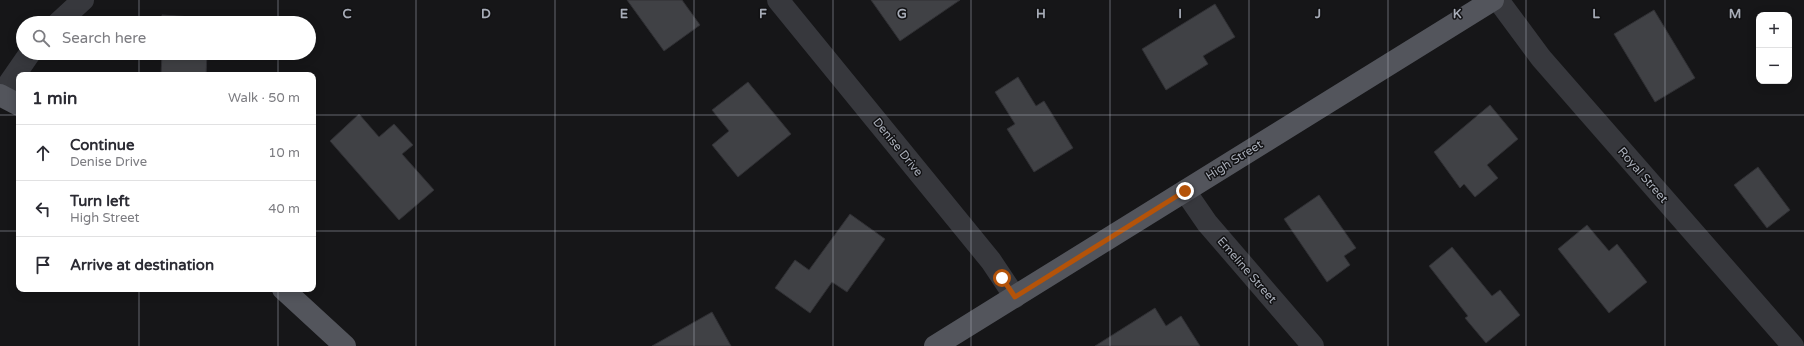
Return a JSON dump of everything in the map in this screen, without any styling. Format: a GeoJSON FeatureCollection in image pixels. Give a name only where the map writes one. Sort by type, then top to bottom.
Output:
{"type":"FeatureCollection","features":[{"type":"Feature","properties":{"kind":"main road","name":"High Street"},"geometry":{"type":"LineString","coordinates":[[935,346],[1493,0]]}},
{"type":"Feature","properties":{"kind":"main road"},"geometry":{"type":"LineString","coordinates":[[286,292],[345,346]]}},
{"type":"Feature","properties":{"kind":"street"},"geometry":{"type":"LineString","coordinates":[[66,16],[83,0]]}},
{"type":"Feature","properties":{"kind":"street","name":"Denise Drive"},"geometry":{"type":"LineString","coordinates":[[778,0],[991,261],[1015,297]]}},
{"type":"Feature","properties":{"kind":"street","name":"Royal Street"},"geometry":{"type":"LineString","coordinates":[[1498,0],[1541,58],[1793,346]]}},
{"type":"Feature","properties":{"kind":"street"},"geometry":{"type":"LineString","coordinates":[[20,72],[26,60]]}},
{"type":"Feature","properties":{"kind":"street"},"geometry":{"type":"LineString","coordinates":[[7,98],[16,80]]}},
{"type":"Feature","properties":{"kind":"street","name":"Emeline Street"},"geometry":{"type":"LineString","coordinates":[[1185,191],[1207,223],[1313,346]]}},
{"type":"Feature","properties":{"kind":"building"},"geometry":{"type":"Polygon","coordinates":[[[627,0],[682,0],[700,25],[664,51],[627,0]]]}},
{"type":"Feature","properties":{"kind":"building"},"geometry":{"type":"Polygon","coordinates":[[[871,0],[960,0],[900,41],[871,0]]]}},
{"type":"Feature","properties":{"kind":"building"},"geometry":{"type":"Polygon","coordinates":[[[1215,4],[1235,37],[1203,56],[1208,64],[1166,90],[1142,49],[1215,4]]]}},
{"type":"Feature","properties":{"kind":"building"},"geometry":{"type":"Polygon","coordinates":[[[1654,10],[1695,78],[1655,102],[1614,34],[1654,10]]]}},
{"type":"Feature","properties":{"kind":"building"},"geometry":{"type":"Polygon","coordinates":[[[162,60],[207,60],[206,72],[161,72],[162,60]]]}},
{"type":"Feature","properties":{"kind":"building"},"geometry":{"type":"Polygon","coordinates":[[[1018,77],[1036,106],[1044,101],[1073,148],[1034,172],[1007,129],[1015,124],[995,92],[1018,77]]]}},
{"type":"Feature","properties":{"kind":"building"},"geometry":{"type":"Polygon","coordinates":[[[748,82],[791,134],[738,177],[712,145],[729,131],[712,110],[748,82]]]}},
{"type":"Feature","properties":{"kind":"building"},"geometry":{"type":"Polygon","coordinates":[[[1490,105],[1518,139],[1487,165],[1498,178],[1475,197],[1464,184],[1460,188],[1434,152],[1490,105]]]}},
{"type":"Feature","properties":{"kind":"building"},"geometry":{"type":"Polygon","coordinates":[[[359,114],[379,137],[394,124],[413,145],[402,154],[434,190],[399,220],[330,141],[359,114]]]}},
{"type":"Feature","properties":{"kind":"building"},"geometry":{"type":"Polygon","coordinates":[[[1758,167],[1790,210],[1767,228],[1734,185],[1758,167]]]}},
{"type":"Feature","properties":{"kind":"building"},"geometry":{"type":"Polygon","coordinates":[[[1319,195],[1356,248],[1344,256],[1350,265],[1327,282],[1284,219],[1319,195]]]}},
{"type":"Feature","properties":{"kind":"building"},"geometry":{"type":"Polygon","coordinates":[[[850,214],[885,239],[847,292],[832,282],[810,313],[775,288],[795,260],[809,270],[850,214]]]}},
{"type":"Feature","properties":{"kind":"building"},"geometry":{"type":"Polygon","coordinates":[[[1587,225],[1609,251],[1617,244],[1647,282],[1609,313],[1558,249],[1587,225]]]}},
{"type":"Feature","properties":{"kind":"building"},"geometry":{"type":"Polygon","coordinates":[[[1452,247],[1492,296],[1500,290],[1520,315],[1486,343],[1465,318],[1468,316],[1429,266],[1452,247]]]}},
{"type":"Feature","properties":{"kind":"building"},"geometry":{"type":"Polygon","coordinates":[[[1155,308],[1166,326],[1181,316],[1200,346],[1095,346],[1155,308]]]}},
{"type":"Feature","properties":{"kind":"building"},"geometry":{"type":"Polygon","coordinates":[[[712,312],[731,346],[652,346],[712,312]]]}},
{"type":"Feature","properties":{"kind":"route"},"geometry":{"type":"LineString","coordinates":[[1002,278],[1015,297],[1185,191]]}}]}
